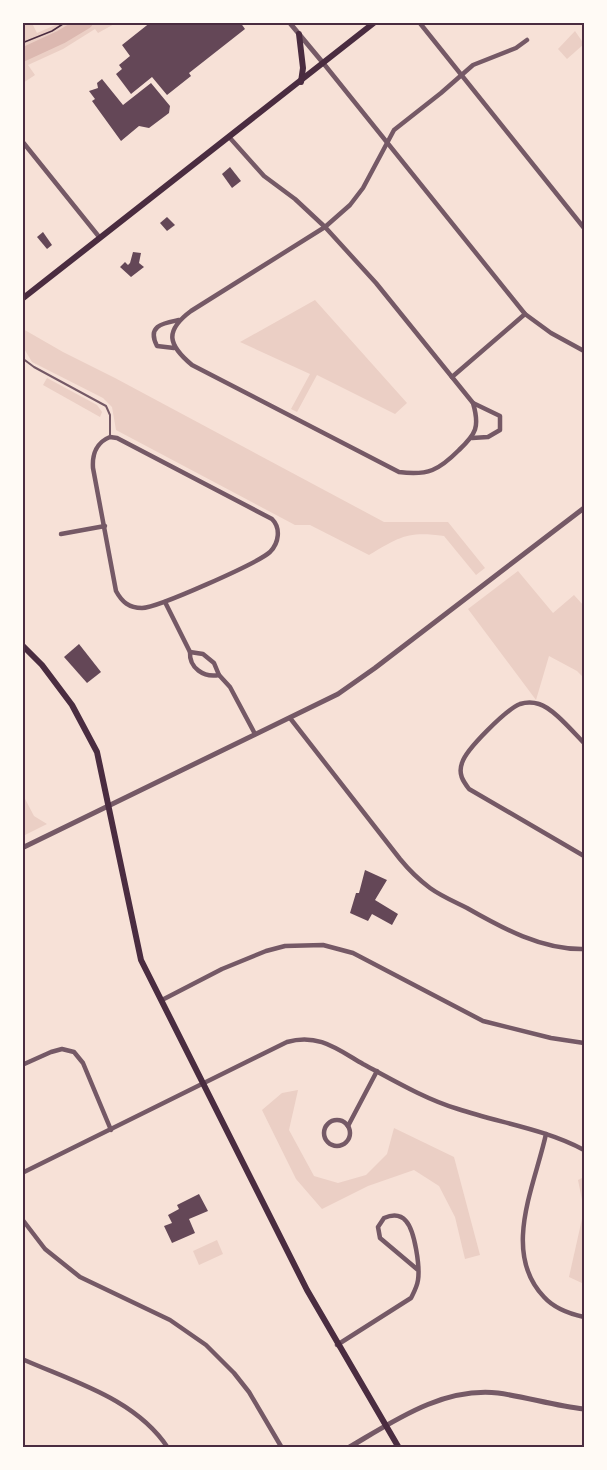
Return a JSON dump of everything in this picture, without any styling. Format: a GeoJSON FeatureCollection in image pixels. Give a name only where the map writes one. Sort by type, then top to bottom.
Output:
{"type":"FeatureCollection","features":[{"type":"Feature","properties":{"kind":"main road"},"geometry":{"type":"LineString","coordinates":[[22,299],[375,22]]}},
{"type":"Feature","properties":{"kind":"main road"},"geometry":{"type":"LineString","coordinates":[[299,34],[303,68],[300,82]]}},
{"type":"Feature","properties":{"kind":"main road"},"geometry":{"type":"LineString","coordinates":[[22,645],[33,653],[72,705],[97,752],[138,950],[203,1085],[307,1290],[399,1448]]}},
{"type":"Feature","properties":{"kind":"street"},"geometry":{"type":"LineString","coordinates":[[289,22],[388,140],[525,314],[551,333],[585,351]]}},
{"type":"Feature","properties":{"kind":"street"},"geometry":{"type":"LineString","coordinates":[[419,22],[585,228]]}},
{"type":"Feature","properties":{"kind":"street"},"geometry":{"type":"LineString","coordinates":[[230,138],[264,176],[325,227],[376,283],[473,404],[477,422],[472,438],[437,469],[424,473],[399,472],[192,364],[174,348],[157,346],[154,331],[159,325],[179,320],[325,227],[350,205],[363,188],[394,130],[473,64],[516,48],[527,40]]}},
{"type":"Feature","properties":{"kind":"street"},"geometry":{"type":"LineString","coordinates":[[22,141],[100,238]]}},
{"type":"Feature","properties":{"kind":"street"},"geometry":{"type":"LineString","coordinates":[[452,377],[525,314]]}},
{"type":"Feature","properties":{"kind":"street"},"geometry":{"type":"LineString","coordinates":[[174,348],[172,338],[179,320]]}},
{"type":"Feature","properties":{"kind":"street"},"geometry":{"type":"LineString","coordinates":[[472,438],[488,437],[500,430],[500,416],[473,404]]}},
{"type":"Feature","properties":{"kind":"street"},"geometry":{"type":"LineString","coordinates":[[110,437],[117,438],[272,519],[276,523],[277,539],[272,549],[263,556],[165,602],[142,608],[127,604],[116,591],[105,526],[92,462],[97,447],[110,437]]}},
{"type":"Feature","properties":{"kind":"street"},"geometry":{"type":"LineString","coordinates":[[22,848],[338,694],[585,508]]}},
{"type":"Feature","properties":{"kind":"street"},"geometry":{"type":"LineString","coordinates":[[61,534],[105,526]]}},
{"type":"Feature","properties":{"kind":"street"},"geometry":{"type":"LineString","coordinates":[[165,602],[190,652],[189,659],[192,665],[198,671],[212,676],[219,675]]}},
{"type":"Feature","properties":{"kind":"street"},"geometry":{"type":"LineString","coordinates":[[190,652],[197,652],[208,657],[218,669],[219,675],[231,687],[255,734]]}},
{"type":"Feature","properties":{"kind":"street"},"geometry":{"type":"LineString","coordinates":[[585,743],[549,709],[536,703],[523,703],[512,708],[469,751],[460,772],[462,780],[470,789],[585,856]]}},
{"type":"Feature","properties":{"kind":"street"},"geometry":{"type":"LineString","coordinates":[[290,718],[400,859],[432,890],[501,928],[548,943],[585,949]]}},
{"type":"Feature","properties":{"kind":"street"},"geometry":{"type":"LineString","coordinates":[[162,1000],[222,969],[266,951],[285,946],[323,945],[353,953],[483,1021],[552,1038],[585,1043]]}},
{"type":"Feature","properties":{"kind":"street"},"geometry":{"type":"LineString","coordinates":[[22,1173],[287,1042],[298,1039],[313,1039],[326,1043],[445,1105],[568,1141],[585,1150]]}},
{"type":"Feature","properties":{"kind":"street"},"geometry":{"type":"LineString","coordinates":[[22,1065],[62,1049],[74,1052],[83,1063],[111,1130]]}},
{"type":"Feature","properties":{"kind":"street"},"geometry":{"type":"LineString","coordinates":[[348,1126],[340,1121],[330,1123],[324,1130],[325,1140],[335,1147],[346,1144],[350,1137],[348,1126],[377,1071]]}},
{"type":"Feature","properties":{"kind":"street"},"geometry":{"type":"LineString","coordinates":[[546,1134],[526,1212],[523,1232],[524,1260],[536,1288],[547,1300],[559,1308],[585,1317]]}},
{"type":"Feature","properties":{"kind":"street"},"geometry":{"type":"LineString","coordinates":[[337,1345],[411,1298],[418,1280],[418,1270],[417,1254],[408,1223],[399,1216],[384,1218],[378,1227],[380,1238],[418,1270]]}},
{"type":"Feature","properties":{"kind":"street"},"geometry":{"type":"LineString","coordinates":[[22,1219],[45,1249],[80,1277],[170,1320],[206,1345],[249,1392],[282,1448]]}},
{"type":"Feature","properties":{"kind":"street"},"geometry":{"type":"LineString","coordinates":[[22,1359],[115,1400],[141,1416],[156,1430],[166,1447]]}},
{"type":"Feature","properties":{"kind":"street"},"geometry":{"type":"LineString","coordinates":[[348,1448],[426,1405],[471,1394],[495,1393],[585,1409]]}},
{"type":"Feature","properties":{"kind":"lane"},"geometry":{"type":"LineString","coordinates":[[22,358],[34,367],[106,406],[110,415],[110,437]]}},
{"type":"Feature","properties":{"kind":"path"},"geometry":{"type":"LineString","coordinates":[[22,43],[52,31],[66,22]]}},
{"type":"Feature","properties":{"kind":"shaded area"},"geometry":{"type":"Polygon","coordinates":[[[23,23],[32,23],[37,33],[60,23],[116,23],[98,33],[95,29],[63,49],[28,65],[35,75],[23,83],[23,23]]]}},
{"type":"Feature","properties":{"kind":"shaded area"},"geometry":{"type":"Polygon","coordinates":[[[575,31],[584,44],[567,59],[558,49],[575,31]]]}},
{"type":"Feature","properties":{"kind":"shaded area"},"geometry":{"type":"Polygon","coordinates":[[[315,300],[407,403],[395,414],[317,375],[297,412],[291,409],[310,374],[240,342],[315,300]]]}},
{"type":"Feature","properties":{"kind":"shaded area"},"geometry":{"type":"Polygon","coordinates":[[[23,329],[384,522],[448,522],[485,568],[476,575],[444,536],[421,534],[404,537],[369,555],[310,525],[295,525],[116,430],[112,407],[103,398],[32,362],[23,347],[23,329]]]}},
{"type":"Feature","properties":{"kind":"shaded area"},"geometry":{"type":"Polygon","coordinates":[[[47,378],[97,405],[102,412],[100,417],[43,385],[47,378]]]}},
{"type":"Feature","properties":{"kind":"shaded area"},"geometry":{"type":"Polygon","coordinates":[[[518,571],[553,613],[574,595],[584,606],[584,678],[577,671],[549,656],[536,700],[468,609],[518,571]]]}},
{"type":"Feature","properties":{"kind":"shaded area"},"geometry":{"type":"Polygon","coordinates":[[[23,795],[34,816],[47,824],[23,836],[23,795]]]}},
{"type":"Feature","properties":{"kind":"shaded area"},"geometry":{"type":"Polygon","coordinates":[[[298,1090],[289,1130],[314,1176],[338,1183],[366,1175],[387,1154],[394,1128],[454,1157],[480,1255],[465,1259],[455,1217],[439,1186],[414,1170],[368,1186],[322,1209],[296,1179],[262,1110],[282,1093],[298,1090]]]}},
{"type":"Feature","properties":{"kind":"shaded area"},"geometry":{"type":"Polygon","coordinates":[[[584,1177],[584,1210],[578,1180],[584,1177]]]}},
{"type":"Feature","properties":{"kind":"shaded area"},"geometry":{"type":"Polygon","coordinates":[[[584,1210],[584,1284],[569,1277],[584,1210]]]}},
{"type":"Feature","properties":{"kind":"shaded area"},"geometry":{"type":"Polygon","coordinates":[[[217,1240],[223,1254],[199,1265],[193,1251],[217,1240]]]}},
{"type":"Feature","properties":{"kind":"building"},"geometry":{"type":"Polygon","coordinates":[[[151,22],[159,22],[162,25],[166,22],[240,22],[245,29],[189,73],[191,76],[167,95],[152,77],[131,94],[116,74],[122,69],[119,65],[130,56],[122,45],[151,22]]]}},
{"type":"Feature","properties":{"kind":"building"},"geometry":{"type":"Polygon","coordinates":[[[102,79],[123,105],[151,83],[170,106],[169,113],[149,128],[139,126],[121,141],[92,101],[95,99],[89,91],[98,88],[97,83],[102,79]]]}},
{"type":"Feature","properties":{"kind":"building"},"geometry":{"type":"Polygon","coordinates":[[[230,167],[241,181],[232,188],[222,174],[230,167]]]}},
{"type":"Feature","properties":{"kind":"building"},"geometry":{"type":"Polygon","coordinates":[[[167,217],[175,225],[167,231],[160,223],[167,217]]]}},
{"type":"Feature","properties":{"kind":"building"},"geometry":{"type":"Polygon","coordinates":[[[43,232],[52,245],[47,249],[37,237],[43,232]]]}},
{"type":"Feature","properties":{"kind":"building"},"geometry":{"type":"Polygon","coordinates":[[[133,252],[141,253],[139,263],[144,267],[131,277],[120,267],[125,262],[128,265],[130,263],[133,252]]]}},
{"type":"Feature","properties":{"kind":"building"},"geometry":{"type":"Polygon","coordinates":[[[79,644],[101,672],[87,683],[64,657],[79,644]]]}},
{"type":"Feature","properties":{"kind":"building"},"geometry":{"type":"Polygon","coordinates":[[[365,870],[387,880],[375,900],[398,914],[392,925],[372,914],[368,921],[350,913],[356,893],[359,893],[365,870]]]}},
{"type":"Feature","properties":{"kind":"building"},"geometry":{"type":"Polygon","coordinates":[[[199,1194],[208,1211],[189,1219],[195,1233],[172,1243],[164,1226],[172,1223],[168,1215],[179,1209],[177,1205],[199,1194]]]}},
{"type":"Feature","properties":{"kind":"waterway"},"geometry":{"type":"LineString","coordinates":[[22,55],[61,37],[86,22]]}},
{"type":"Feature","properties":{"kind":"waterway"},"geometry":{"type":"LineString","coordinates":[[468,1448],[477,1448]]}}]}
